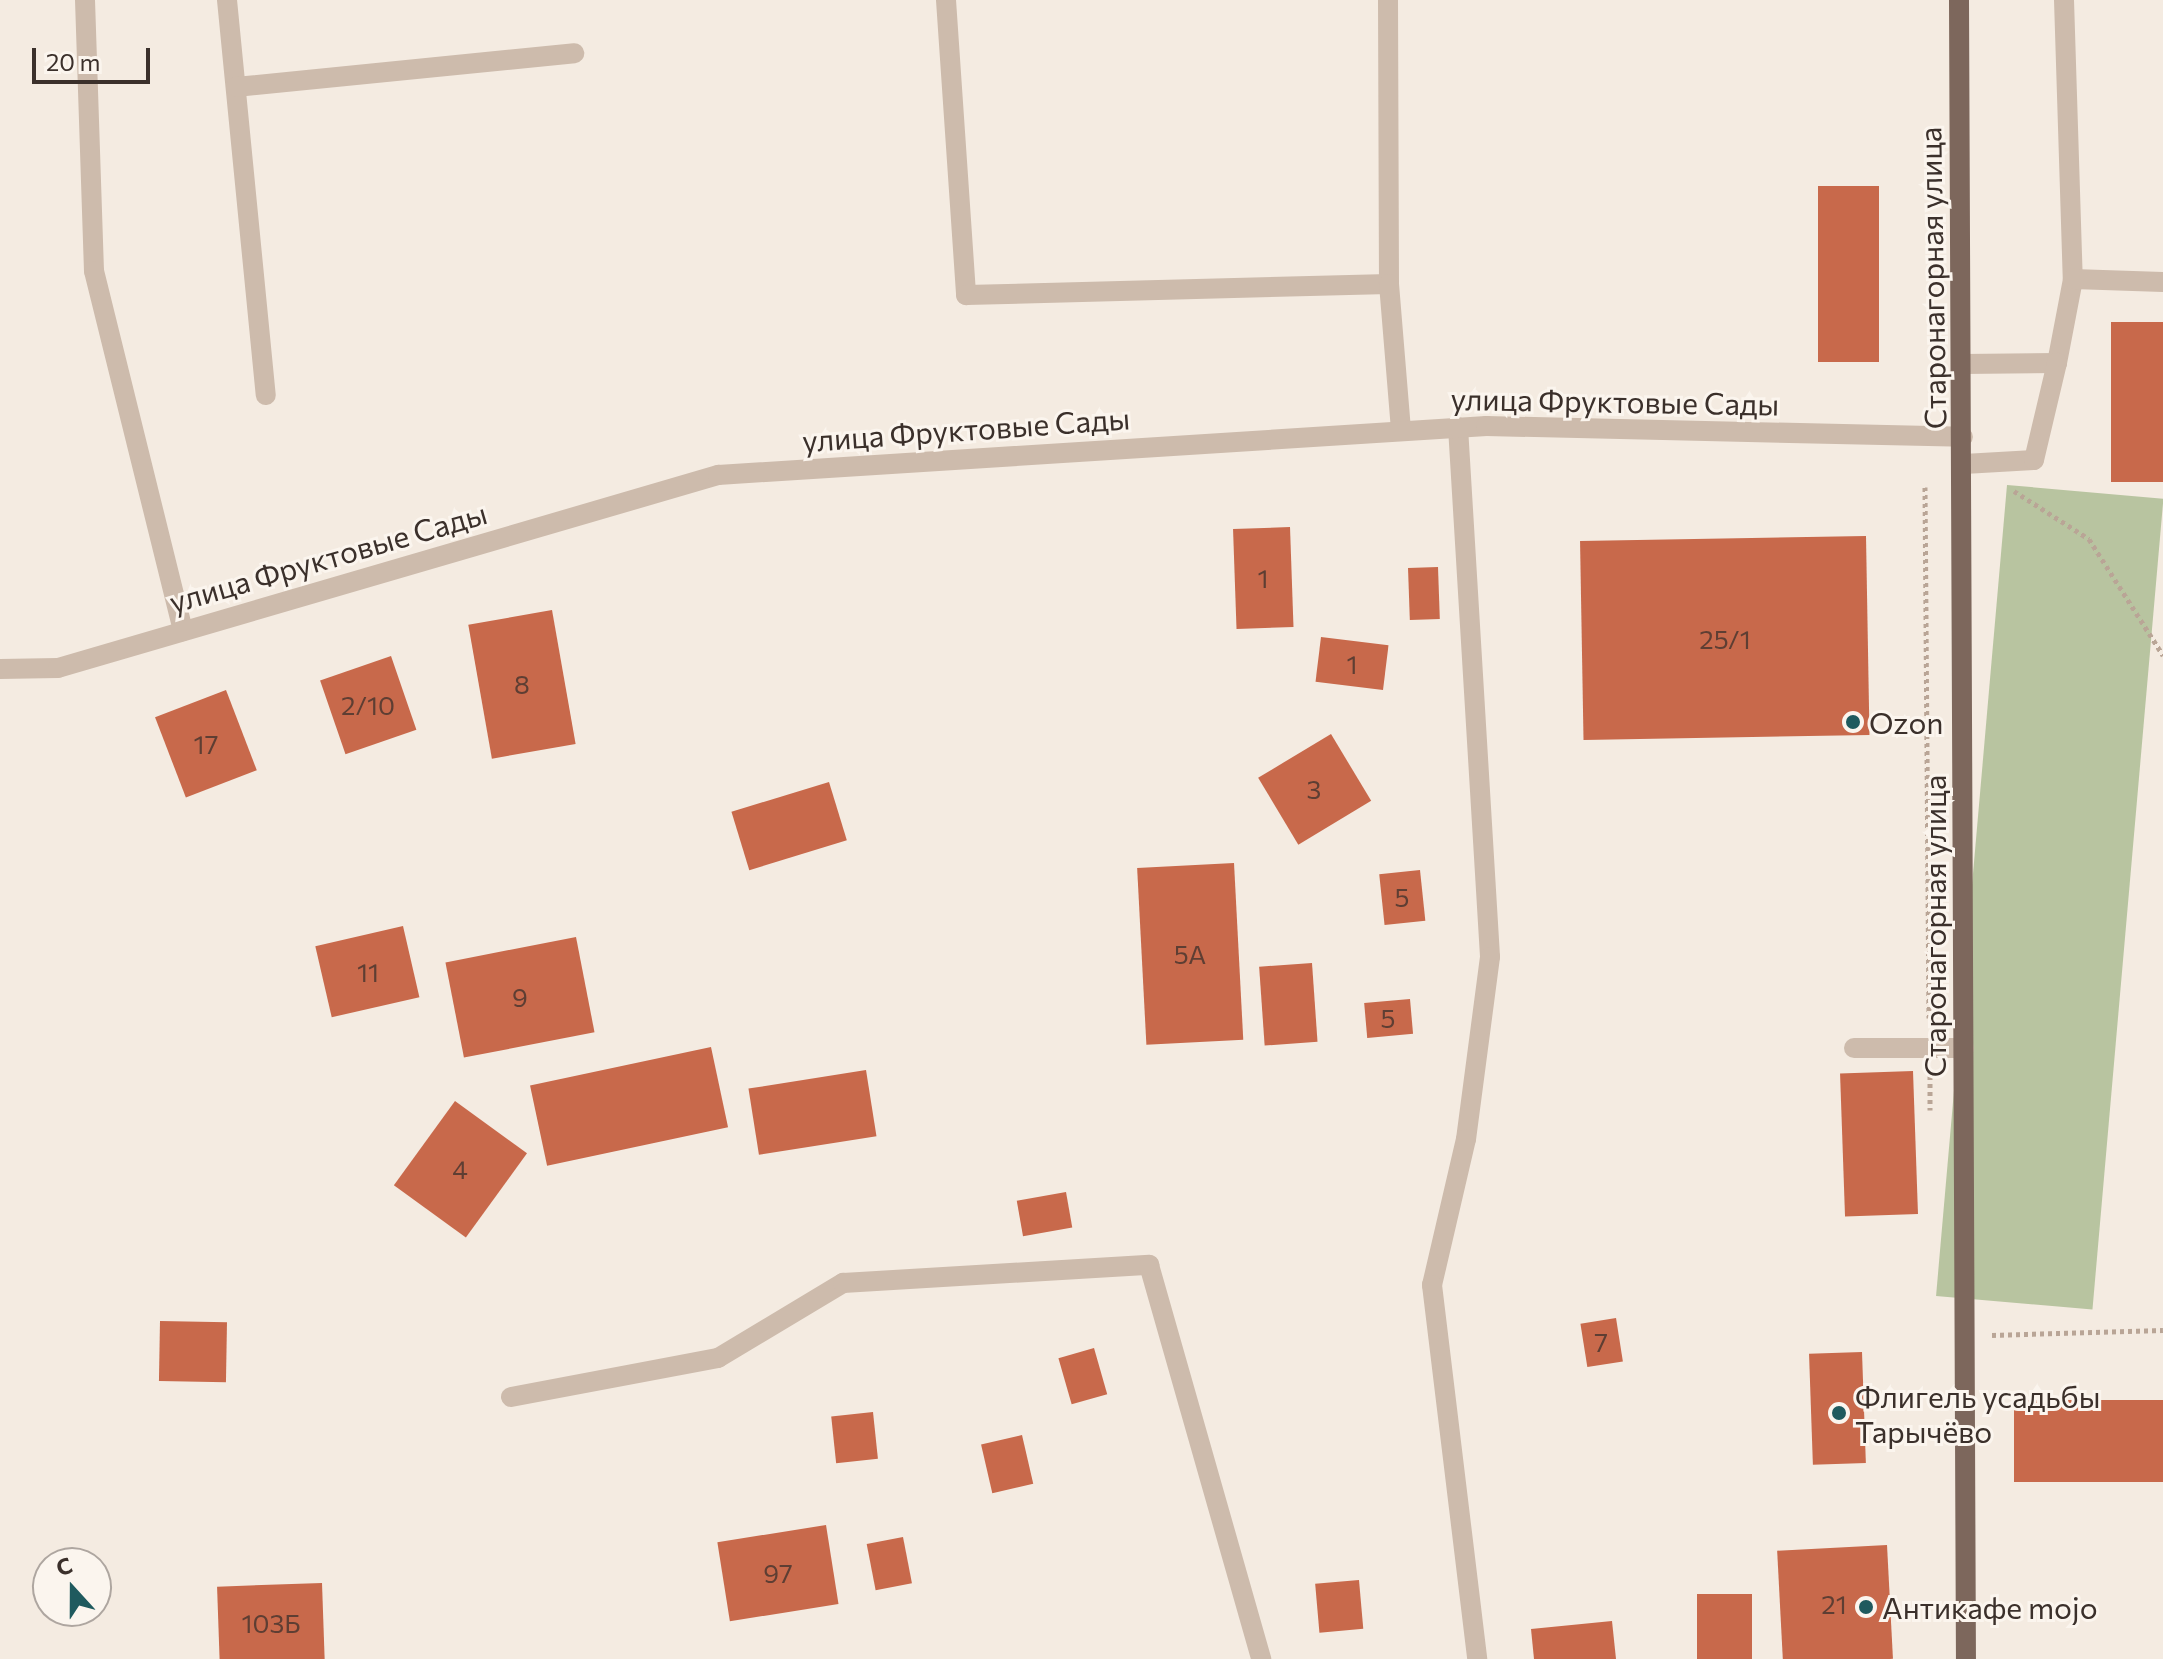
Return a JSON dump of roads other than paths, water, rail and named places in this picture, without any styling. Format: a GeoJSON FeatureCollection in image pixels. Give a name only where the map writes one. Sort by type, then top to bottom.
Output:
{"type":"FeatureCollection","features":[{"type":"Feature","properties":{"kind":"main road","name":"Старонагорная улица"},"geometry":{"type":"LineString","coordinates":[[1959,0],[1964,464],[1966,1659]]}},
{"type":"Feature","properties":{"kind":"street"},"geometry":{"type":"LineString","coordinates":[[85,0],[94,271],[183,631]]}},
{"type":"Feature","properties":{"kind":"street"},"geometry":{"type":"LineString","coordinates":[[227,0],[266,395]]}},
{"type":"Feature","properties":{"kind":"street"},"geometry":{"type":"LineString","coordinates":[[946,0],[966,295],[1389,284]]}},
{"type":"Feature","properties":{"kind":"street"},"geometry":{"type":"LineString","coordinates":[[1388,0],[1389,284],[1401,431]]}},
{"type":"Feature","properties":{"kind":"street"},"geometry":{"type":"LineString","coordinates":[[1964,464],[2034,460],[2057,363],[2073,279],[2064,0]]}},
{"type":"Feature","properties":{"kind":"street"},"geometry":{"type":"LineString","coordinates":[[236,87],[574,53]]}},
{"type":"Feature","properties":{"kind":"street"},"geometry":{"type":"LineString","coordinates":[[2073,279],[2163,282]]}},
{"type":"Feature","properties":{"kind":"street"},"geometry":{"type":"LineString","coordinates":[[1963,364],[2057,363]]}},
{"type":"Feature","properties":{"kind":"street"},"geometry":{"type":"LineString","coordinates":[[1458,427],[1490,957],[1466,1139],[1432,1285],[1477,1659]]}},
{"type":"Feature","properties":{"kind":"street","name":"улица Фруктовые Сады"},"geometry":{"type":"LineString","coordinates":[[0,669],[58,668],[718,475],[1458,427],[1963,437]]}},
{"type":"Feature","properties":{"kind":"street"},"geometry":{"type":"LineString","coordinates":[[1854,1048],[1964,1048]]}},
{"type":"Feature","properties":{"kind":"street"},"geometry":{"type":"LineString","coordinates":[[511,1397],[718,1358],[843,1283],[1149,1265],[1261,1659]]}},
{"type":"Feature","properties":{"kind":"place","name":"Ozon"},"geometry":{"type":"Point","coordinates":[1853,722]}},
{"type":"Feature","properties":{"kind":"place","name":"Флигель усадьбы Тарычёво"},"geometry":{"type":"Point","coordinates":[1839,1413]}},
{"type":"Feature","properties":{"kind":"place","name":"Антикафе mojo"},"geometry":{"type":"Point","coordinates":[1866,1607]}}]}
